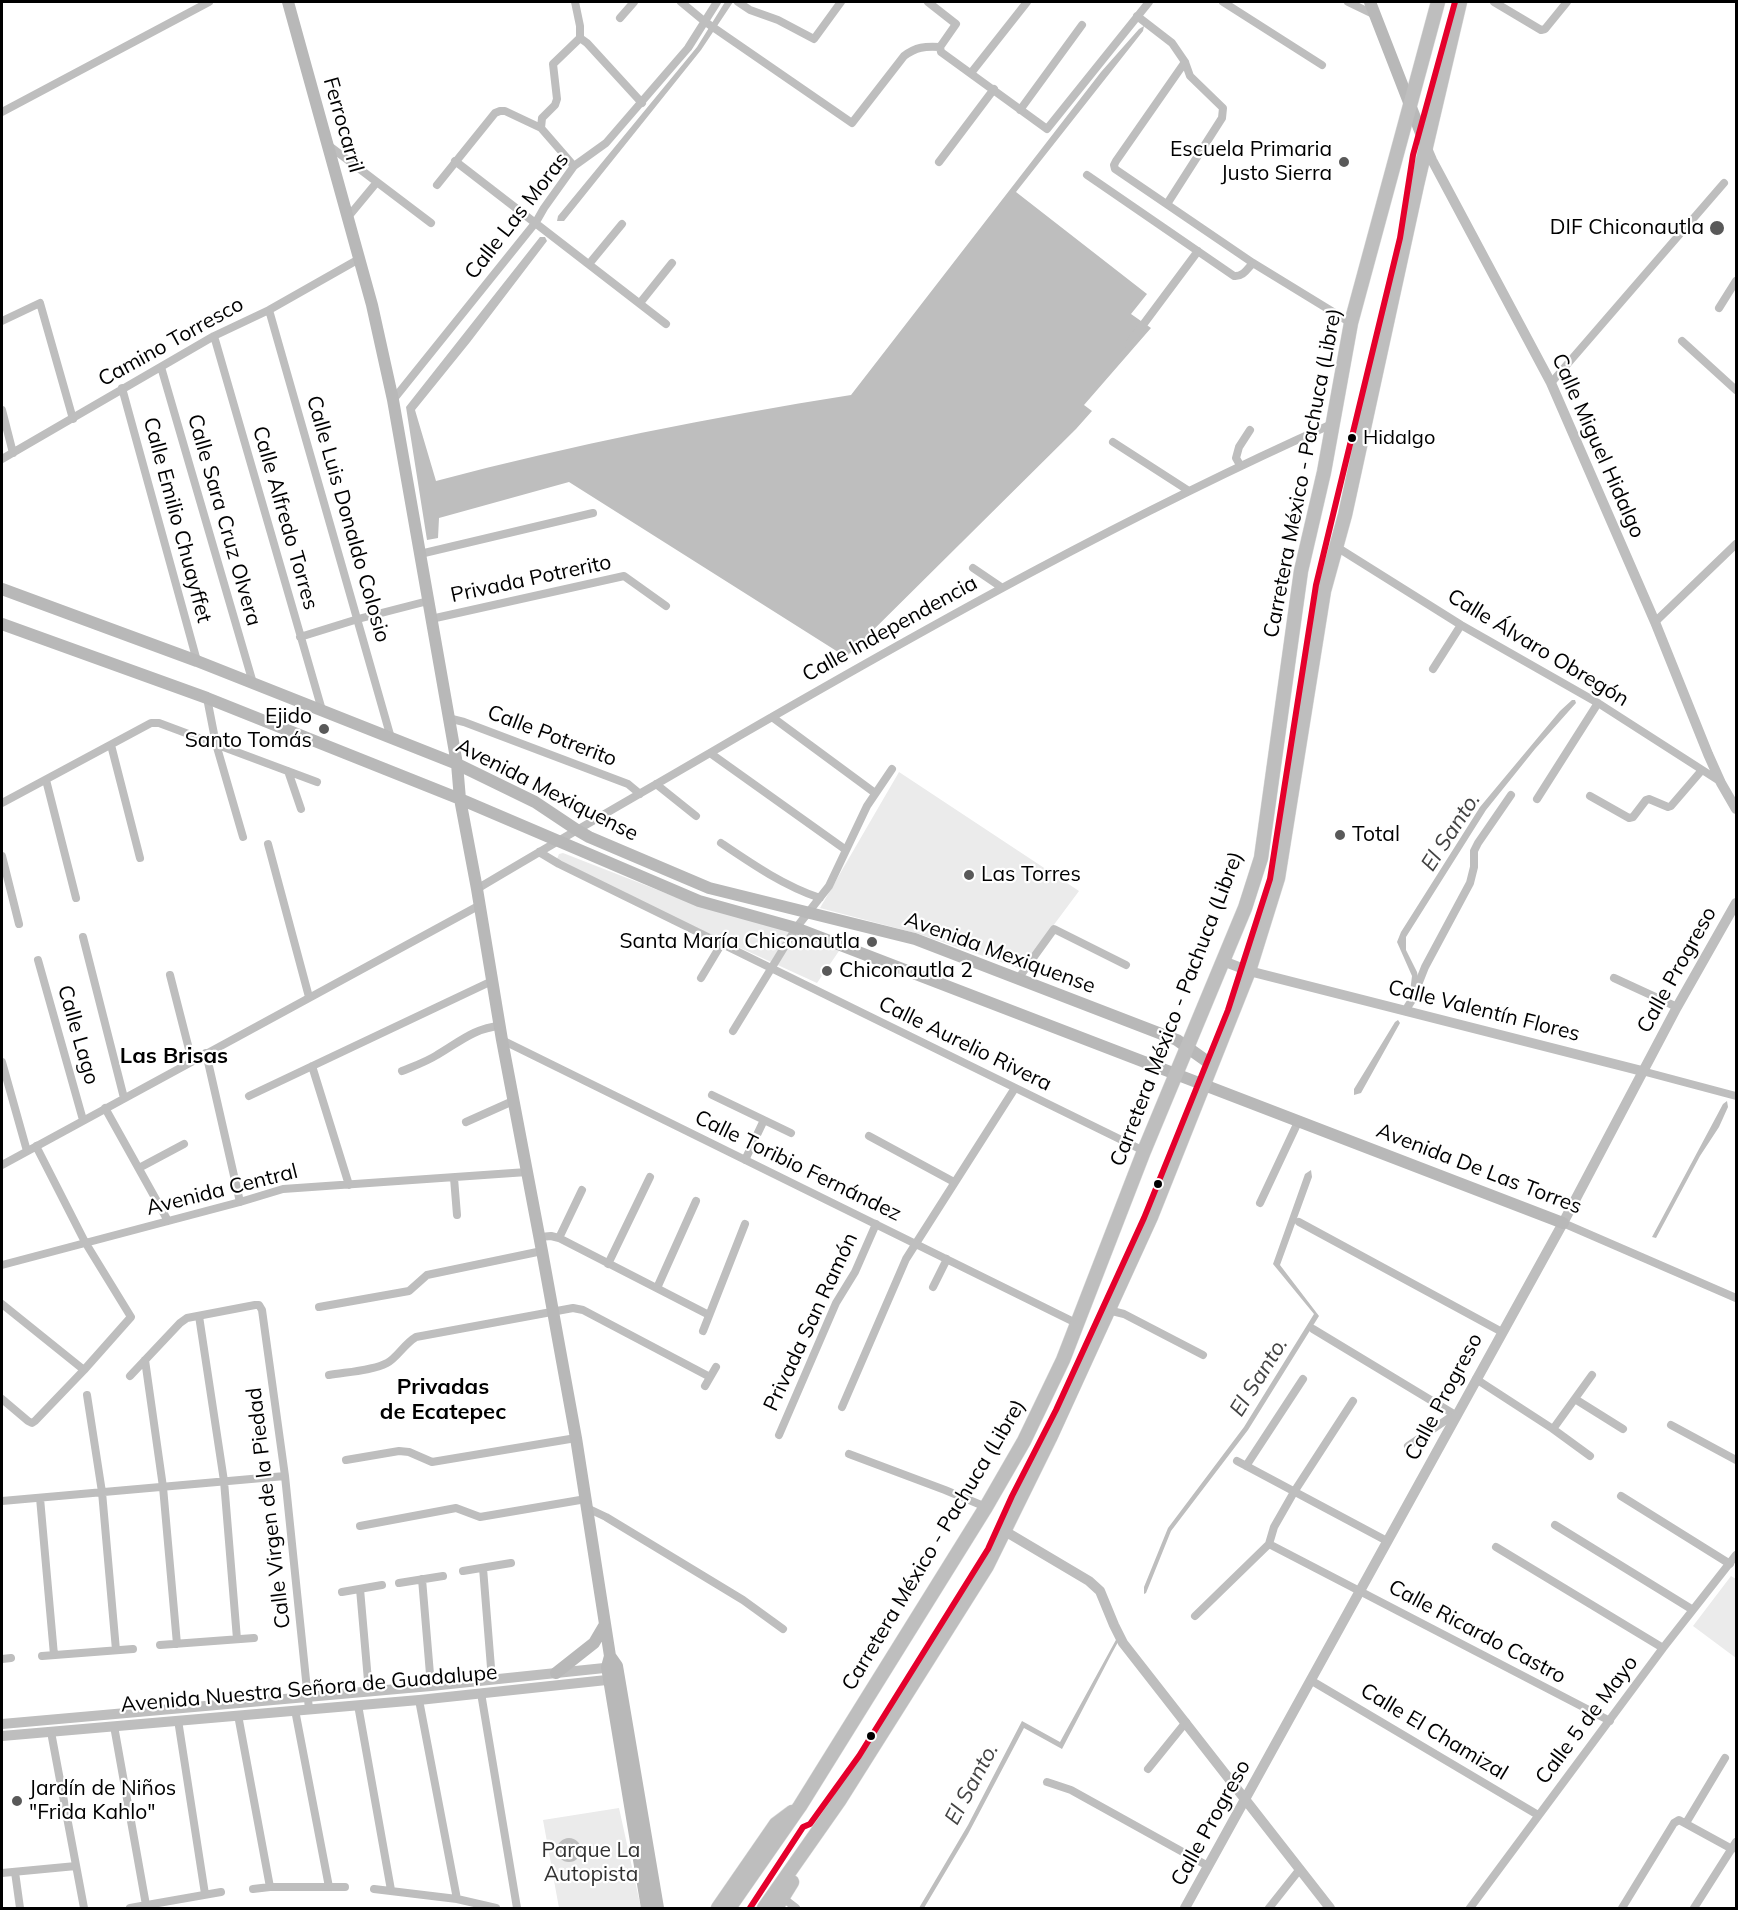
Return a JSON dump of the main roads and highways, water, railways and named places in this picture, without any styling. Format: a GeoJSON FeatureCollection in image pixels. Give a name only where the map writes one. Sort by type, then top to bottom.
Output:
{"type":"FeatureCollection","features":[{"type":"Feature","properties":{"kind":"main road","name":"Ferrocarril"},"geometry":{"type":"LineString","coordinates":[[288,2],[348,217],[393,400],[457,764],[460,799],[502,1040],[576,1438],[612,1670]]}},
{"type":"Feature","properties":{"kind":"main road","name":"Calle Miguel Hidalgo"},"geometry":{"type":"LineString","coordinates":[[1370,2],[1426,146]]}},
{"type":"Feature","properties":{"kind":"main road","name":"Carretera México - Pachuca (Libre)"},"geometry":{"type":"LineString","coordinates":[[729,1908],[800,1806],[986,1507],[1024,1441],[1078,1324],[1144,1151],[1245,908],[1261,858],[1301,570],[1324,472],[1352,323],[1393,162],[1411,105],[1438,2]]}},
{"type":"Feature","properties":{"kind":"main road","name":"Carretera México - Pachuca (Libre)"},"geometry":{"type":"LineString","coordinates":[[764,1908],[839,1801],[987,1566],[1050,1438],[1151,1216],[1249,971],[1278,878],[1324,591],[1345,515],[1460,2]]}},
{"type":"Feature","properties":{"kind":"main road","name":"Avenida Mexiquense"},"geometry":{"type":"LineString","coordinates":[[2,589],[197,661],[457,764],[535,802],[577,830],[709,888],[915,939],[1177,1040],[1212,1065]]}},
{"type":"Feature","properties":{"kind":"main road","name":"Avenida Mexiquense"},"geometry":{"type":"LineString","coordinates":[[2,624],[207,698],[460,799],[699,901],[796,928],[1204,1083]]}},
{"type":"Feature","properties":{"kind":"main road","name":"Avenida De Las Torres"},"geometry":{"type":"LineString","coordinates":[[1204,1083],[1563,1222]]}},
{"type":"Feature","properties":{"kind":"main road"},"geometry":{"type":"LineString","coordinates":[[556,1673],[594,1643],[604,1626]]}},
{"type":"Feature","properties":{"kind":"main road"},"geometry":{"type":"LineString","coordinates":[[612,1670],[647,1908]]}},
{"type":"Feature","properties":{"kind":"main road"},"geometry":{"type":"LineString","coordinates":[[612,1670],[658,1908]]}},
{"type":"Feature","properties":{"kind":"main road"},"geometry":{"type":"LineString","coordinates":[[780,1903],[812,1849],[829,1826],[839,1801]]}},
{"type":"Feature","properties":{"kind":"main road"},"geometry":{"type":"LineString","coordinates":[[718,1908],[776,1824],[800,1806]]}},
{"type":"Feature","properties":{"kind":"place","name":"Escuela Primaria Justo Sierra"},"geometry":{"type":"Point","coordinates":[1344,162]}},
{"type":"Feature","properties":{"kind":"place","name":"DIF Chiconautla"},"geometry":{"type":"Point","coordinates":[1717,228]}},
{"type":"Feature","properties":{"kind":"place","name":"Hidalgo"},"geometry":{"type":"Point","coordinates":[1352,438]}},
{"type":"Feature","properties":{"kind":"place","name":"Ejido Santo Tomás"},"geometry":{"type":"Point","coordinates":[324,729]}},
{"type":"Feature","properties":{"kind":"place","name":"Total"},"geometry":{"type":"Point","coordinates":[1340,835]}},
{"type":"Feature","properties":{"kind":"place","name":"Las Torres"},"geometry":{"type":"Point","coordinates":[969,875]}},
{"type":"Feature","properties":{"kind":"place","name":"Santa María Chiconautla"},"geometry":{"type":"Point","coordinates":[872,942]}},
{"type":"Feature","properties":{"kind":"place","name":"Chiconautla 2"},"geometry":{"type":"Point","coordinates":[827,971]}},
{"type":"Feature","properties":{"kind":"place","name":"Jardín de Niños \"Frida Kahlo\""},"geometry":{"type":"Point","coordinates":[17,1801]}},
{"type":"Feature","properties":{"kind":"district","name":"Las Brisas"},"geometry":{"type":"Point","coordinates":[174,1056]}},
{"type":"Feature","properties":{"kind":"district","name":"Privadas de Ecatepec"},"geometry":{"type":"Point","coordinates":[443,1400]}},
{"type":"Feature","properties":{"kind":"water label","name":"El Santo."},"geometry":{"type":"Point","coordinates":[1451,832]}},
{"type":"Feature","properties":{"kind":"water label","name":"El Santo."},"geometry":{"type":"Point","coordinates":[1259,1377]}},
{"type":"Feature","properties":{"kind":"water label","name":"El Santo."},"geometry":{"type":"Point","coordinates":[972,1784]}},
{"type":"Feature","properties":{"kind":"park label","name":"Parque La Autopista"},"geometry":{"type":"Point","coordinates":[591,1863]}}]}
